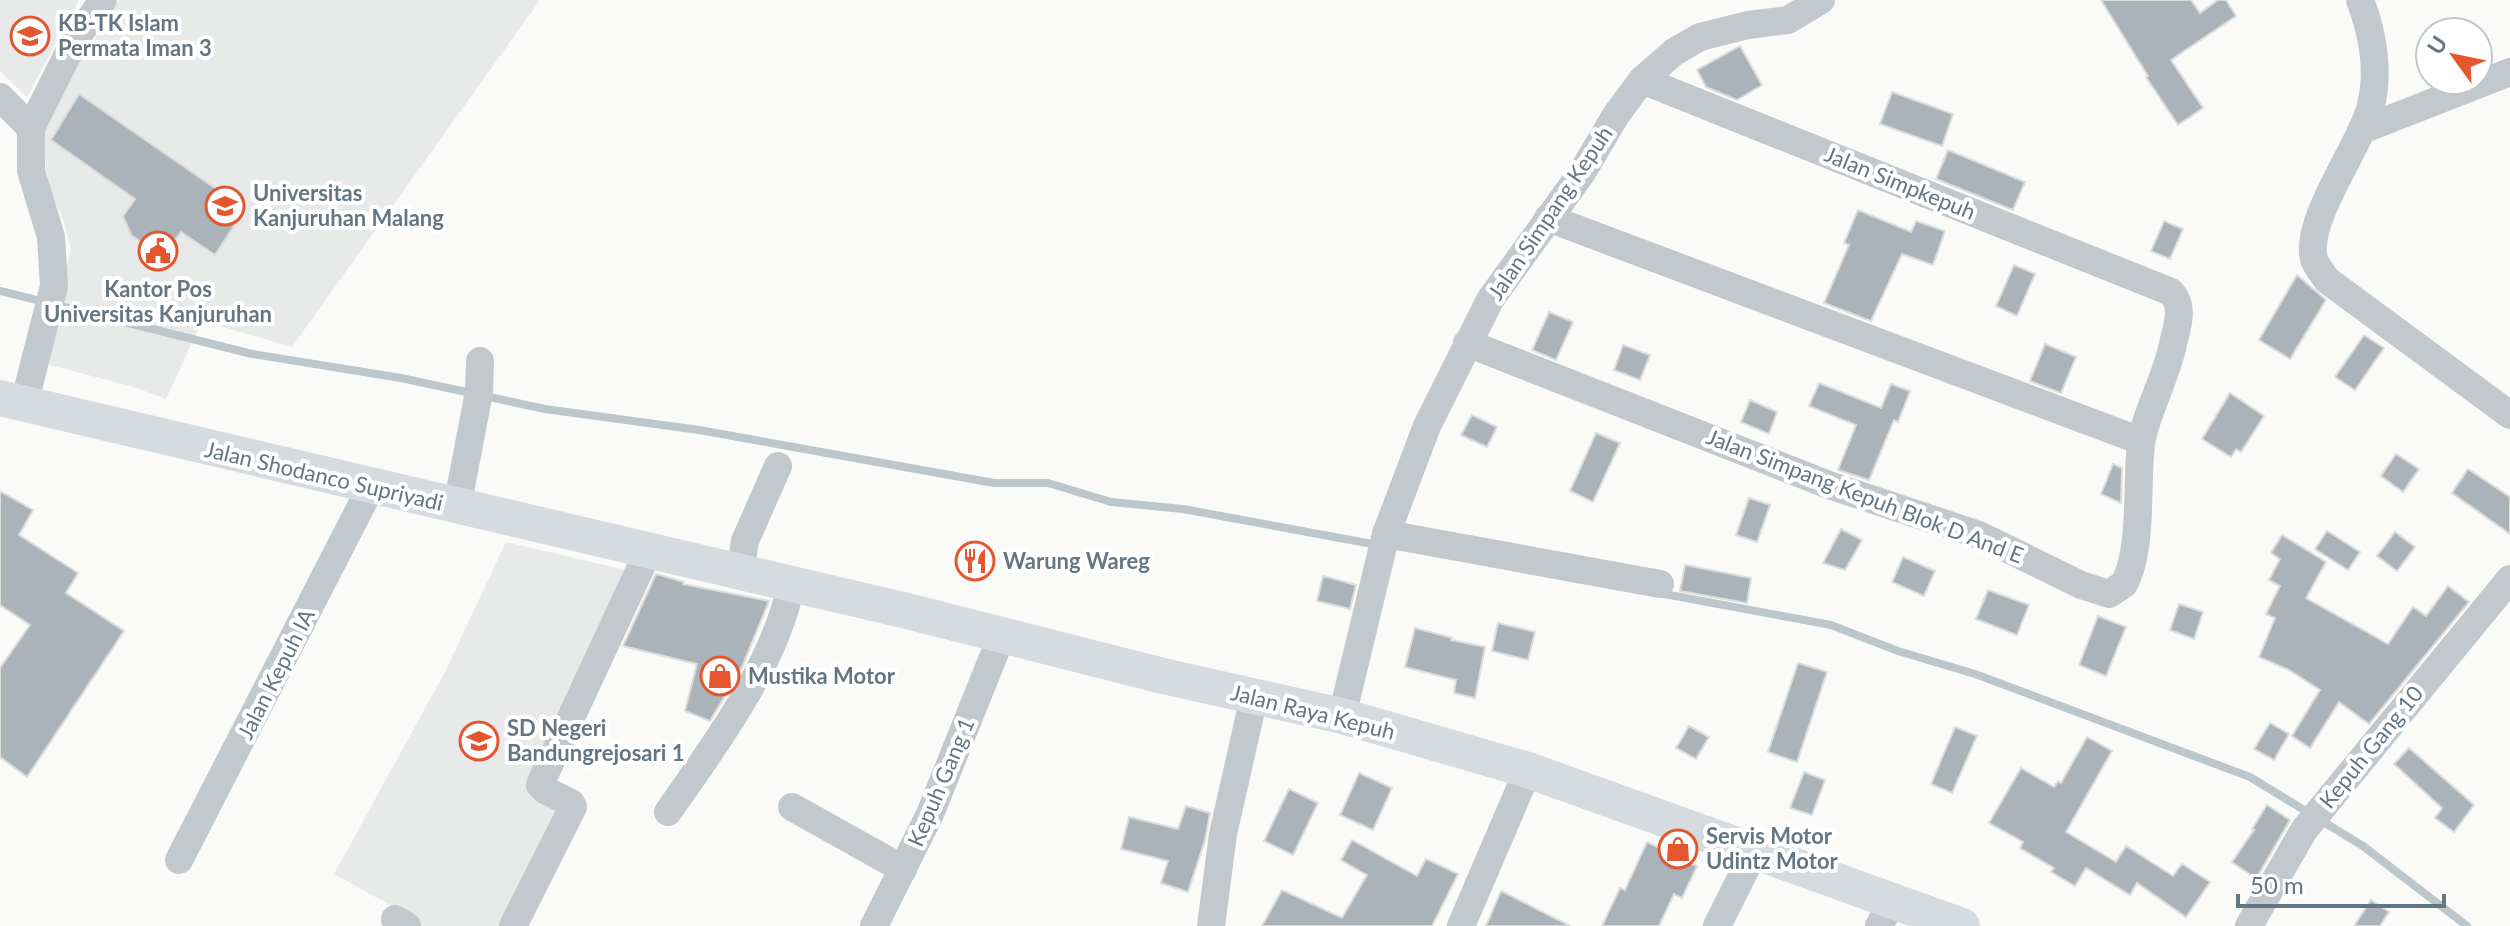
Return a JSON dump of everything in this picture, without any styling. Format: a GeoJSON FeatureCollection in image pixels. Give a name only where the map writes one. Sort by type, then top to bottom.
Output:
{"type":"FeatureCollection","features":[{"type":"Feature","properties":{"kind":"main road","name":"Jalan Shodanco Supriyadi"},"geometry":{"type":"LineString","coordinates":[[12,401],[648,552]]}},
{"type":"Feature","properties":{"kind":"main road","name":"Jalan Raya Kepuh"},"geometry":{"type":"LineString","coordinates":[[648,552],[1342,716],[1528,770],[1755,850],[1886,913],[1962,926]]}},
{"type":"Feature","properties":{"kind":"street"},"geometry":{"type":"LineString","coordinates":[[12,401],[47,319],[54,286],[51,237],[31,171],[31,128],[75,40],[103,0]]}},
{"type":"Feature","properties":{"kind":"street","name":"Jalan Simpang Kepuh"},"geometry":{"type":"LineString","coordinates":[[1342,716],[1386,536],[1427,426],[1490,300],[1583,171],[1616,115],[1642,80],[1674,52],[1700,37],[1738,27],[1788,20],[1821,0]]}},
{"type":"Feature","properties":{"kind":"street"},"geometry":{"type":"LineString","coordinates":[[2360,0],[2373,48],[2371,107],[2335,182],[2314,236],[2314,259],[2327,280],[2510,415]]}},
{"type":"Feature","properties":{"kind":"street"},"geometry":{"type":"LineString","coordinates":[[2362,130],[2510,72]]}},
{"type":"Feature","properties":{"kind":"street","name":"Jalan Simpkepuh"},"geometry":{"type":"LineString","coordinates":[[1642,80],[2171,292],[2180,306],[2172,353],[2141,441]]}},
{"type":"Feature","properties":{"kind":"street"},"geometry":{"type":"LineString","coordinates":[[0,97],[31,128]]}},
{"type":"Feature","properties":{"kind":"street"},"geometry":{"type":"LineString","coordinates":[[1548,218],[2141,441]]}},
{"type":"Feature","properties":{"kind":"street","name":"Jalan Simpang Kepuh Blok D And E"},"geometry":{"type":"LineString","coordinates":[[1467,343],[1829,485],[1979,535],[2081,585],[2109,594],[2124,584],[2129,574],[2136,529],[2141,441]]}},
{"type":"Feature","properties":{"kind":"street"},"geometry":{"type":"LineString","coordinates":[[457,507],[479,392],[480,361]]}},
{"type":"Feature","properties":{"kind":"street"},"geometry":{"type":"LineString","coordinates":[[740,574],[745,541],[778,466]]}},
{"type":"Feature","properties":{"kind":"street","name":"Jalan Kepuh IA"},"geometry":{"type":"LineString","coordinates":[[179,860],[371,487]]}},
{"type":"Feature","properties":{"kind":"street"},"geometry":{"type":"LineString","coordinates":[[1386,536],[1660,584]]}},
{"type":"Feature","properties":{"kind":"street"},"geometry":{"type":"LineString","coordinates":[[513,926],[572,813],[571,803],[540,785],[648,552]]}},
{"type":"Feature","properties":{"kind":"street","name":"Kepuh Gang 10"},"geometry":{"type":"LineString","coordinates":[[2249,926],[2304,830],[2509,581]]}},
{"type":"Feature","properties":{"kind":"street"},"geometry":{"type":"LineString","coordinates":[[668,812],[734,717],[785,613],[791,585]]}},
{"type":"Feature","properties":{"kind":"street","name":"Kepuh Gang 1"},"geometry":{"type":"LineString","coordinates":[[874,926],[930,814],[1002,635]]}},
{"type":"Feature","properties":{"kind":"street"},"geometry":{"type":"LineString","coordinates":[[1211,926],[1223,834],[1254,697]]}},
{"type":"Feature","properties":{"kind":"street"},"geometry":{"type":"LineString","coordinates":[[1461,926],[1528,770]]}},
{"type":"Feature","properties":{"kind":"street"},"geometry":{"type":"LineString","coordinates":[[792,807],[903,869]]}},
{"type":"Feature","properties":{"kind":"street"},"geometry":{"type":"LineString","coordinates":[[1717,926],[1755,850]]}},
{"type":"Feature","properties":{"kind":"shaded area","name":"KB-TK Islam Permata Iman 3"},"geometry":{"type":"Polygon","coordinates":[[[0,0],[79,0],[27,97],[0,71],[0,0]]]}},
{"type":"Feature","properties":{"kind":"shaded area","name":"Universitas Kanjuruhan Malang"},"geometry":{"type":"Polygon","coordinates":[[[119,0],[540,0],[292,347],[202,321],[166,399],[134,387],[42,363],[71,249],[64,222],[50,190],[41,141],[57,97],[119,0]]]}},
{"type":"Feature","properties":{"kind":"shaded area","name":"SD Negeri Bandungrejosari 1"},"geometry":{"type":"Polygon","coordinates":[[[506,542],[634,572],[525,789],[565,809],[504,926],[417,926],[399,910],[334,874],[445,672],[506,542]]]}},
{"type":"Feature","properties":{"kind":"building"},"geometry":{"type":"Polygon","coordinates":[[[2101,0],[2191,0],[2200,13],[2218,0],[2226,0],[2236,16],[2171,60],[2203,108],[2178,125],[2101,0]]]}},
{"type":"Feature","properties":{"kind":"building"},"geometry":{"type":"Polygon","coordinates":[[[1740,46],[1762,85],[1737,100],[1706,87],[1697,70],[1740,46]]]}},
{"type":"Feature","properties":{"kind":"building"},"geometry":{"type":"Polygon","coordinates":[[[1892,92],[1953,114],[1942,146],[1880,124],[1892,92]]]}},
{"type":"Feature","properties":{"kind":"building"},"geometry":{"type":"Polygon","coordinates":[[[79,94],[245,209],[215,255],[181,232],[167,250],[152,250],[131,235],[123,216],[135,199],[51,140],[79,94]]]}},
{"type":"Feature","properties":{"kind":"building"},"geometry":{"type":"Polygon","coordinates":[[[1948,150],[2025,182],[2013,210],[1936,179],[1948,150]]]}},
{"type":"Feature","properties":{"kind":"building"},"geometry":{"type":"Polygon","coordinates":[[[1858,210],[1911,232],[1916,221],[1945,231],[1933,265],[1902,254],[1871,321],[1824,303],[1849,245],[1844,243],[1858,210]]]}},
{"type":"Feature","properties":{"kind":"building"},"geometry":{"type":"Polygon","coordinates":[[[2164,221],[2183,229],[2170,259],[2151,251],[2164,221]]]}},
{"type":"Feature","properties":{"kind":"building"},"geometry":{"type":"Polygon","coordinates":[[[2014,265],[2035,274],[2017,316],[1996,306],[2014,265]]]}},
{"type":"Feature","properties":{"kind":"building"},"geometry":{"type":"Polygon","coordinates":[[[2297,275],[2326,300],[2290,359],[2259,340],[2297,275]]]}},
{"type":"Feature","properties":{"kind":"building"},"geometry":{"type":"Polygon","coordinates":[[[1549,312],[1573,322],[1556,360],[1532,350],[1549,312]]]}},
{"type":"Feature","properties":{"kind":"building"},"geometry":{"type":"Polygon","coordinates":[[[2364,335],[2384,348],[2355,390],[2335,377],[2364,335]]]}},
{"type":"Feature","properties":{"kind":"building"},"geometry":{"type":"Polygon","coordinates":[[[2045,344],[2076,357],[2061,393],[2030,381],[2045,344]]]}},
{"type":"Feature","properties":{"kind":"building"},"geometry":{"type":"Polygon","coordinates":[[[1623,345],[1650,355],[1640,380],[1614,370],[1623,345]]]}},
{"type":"Feature","properties":{"kind":"building"},"geometry":{"type":"Polygon","coordinates":[[[1819,383],[1881,408],[1891,384],[1910,391],[1869,480],[1838,470],[1856,425],[1809,406],[1819,383]]]}},
{"type":"Feature","properties":{"kind":"building"},"geometry":{"type":"Polygon","coordinates":[[[2230,393],[2264,416],[2241,452],[2236,449],[2231,457],[2202,439],[2230,393]]]}},
{"type":"Feature","properties":{"kind":"building"},"geometry":{"type":"Polygon","coordinates":[[[1750,400],[1777,412],[1769,434],[1741,422],[1750,400]]]}},
{"type":"Feature","properties":{"kind":"building"},"geometry":{"type":"Polygon","coordinates":[[[1472,415],[1497,427],[1487,447],[1461,435],[1472,415]]]}},
{"type":"Feature","properties":{"kind":"building"},"geometry":{"type":"Polygon","coordinates":[[[1596,433],[1620,443],[1593,502],[1570,491],[1596,433]]]}},
{"type":"Feature","properties":{"kind":"building"},"geometry":{"type":"Polygon","coordinates":[[[2396,454],[2419,469],[2403,492],[2381,476],[2396,454]]]}},
{"type":"Feature","properties":{"kind":"building"},"geometry":{"type":"Polygon","coordinates":[[[2113,464],[2122,468],[2121,503],[2101,494],[2113,464]]]}},
{"type":"Feature","properties":{"kind":"building"},"geometry":{"type":"Polygon","coordinates":[[[2468,469],[2510,497],[2510,534],[2452,493],[2468,469]]]}},
{"type":"Feature","properties":{"kind":"building"},"geometry":{"type":"Polygon","coordinates":[[[0,491],[33,510],[19,535],[78,573],[66,593],[124,631],[27,777],[0,757],[0,668],[30,625],[0,605],[0,491]]]}},
{"type":"Feature","properties":{"kind":"building"},"geometry":{"type":"Polygon","coordinates":[[[1749,498],[1770,505],[1757,542],[1736,535],[1749,498]]]}},
{"type":"Feature","properties":{"kind":"building"},"geometry":{"type":"Polygon","coordinates":[[[1841,529],[1862,540],[1845,570],[1823,563],[1841,529]]]}},
{"type":"Feature","properties":{"kind":"building"},"geometry":{"type":"Polygon","coordinates":[[[2327,531],[2360,552],[2348,570],[2315,549],[2327,531]]]}},
{"type":"Feature","properties":{"kind":"building"},"geometry":{"type":"Polygon","coordinates":[[[2395,532],[2415,547],[2397,571],[2377,556],[2395,532]]]}},
{"type":"Feature","properties":{"kind":"building"},"geometry":{"type":"Polygon","coordinates":[[[2282,535],[2326,562],[2306,598],[2388,644],[2413,607],[2426,616],[2448,586],[2469,602],[2369,724],[2339,702],[2310,748],[2292,736],[2320,690],[2289,670],[2259,657],[2275,618],[2266,614],[2280,586],[2269,580],[2280,559],[2271,553],[2282,535]]]}},
{"type":"Feature","properties":{"kind":"building"},"geometry":{"type":"Polygon","coordinates":[[[1903,557],[1935,571],[1924,596],[1892,582],[1903,557]]]}},
{"type":"Feature","properties":{"kind":"building"},"geometry":{"type":"Polygon","coordinates":[[[1685,565],[1751,578],[1747,603],[1680,591],[1685,565]]]}},
{"type":"Feature","properties":{"kind":"building"},"geometry":{"type":"Polygon","coordinates":[[[656,574],[683,584],[769,601],[742,667],[710,721],[685,711],[697,664],[623,646],[656,574]]]}},
{"type":"Feature","properties":{"kind":"building"},"geometry":{"type":"Polygon","coordinates":[[[1323,576],[1356,585],[1350,609],[1317,601],[1323,576]]]}},
{"type":"Feature","properties":{"kind":"building"},"geometry":{"type":"Polygon","coordinates":[[[1988,590],[2029,605],[2017,635],[1976,619],[1988,590]]]}},
{"type":"Feature","properties":{"kind":"building"},"geometry":{"type":"Polygon","coordinates":[[[2179,604],[2203,612],[2194,639],[2170,630],[2179,604]]]}},
{"type":"Feature","properties":{"kind":"building"},"geometry":{"type":"Polygon","coordinates":[[[2098,616],[2126,627],[2106,676],[2079,665],[2098,616]]]}},
{"type":"Feature","properties":{"kind":"building"},"geometry":{"type":"Polygon","coordinates":[[[1498,623],[1535,632],[1528,660],[1492,651],[1498,623]]]}},
{"type":"Feature","properties":{"kind":"building"},"geometry":{"type":"Polygon","coordinates":[[[1415,628],[1485,647],[1475,698],[1454,693],[1456,680],[1405,667],[1415,628]]]}},
{"type":"Feature","properties":{"kind":"building"},"geometry":{"type":"Polygon","coordinates":[[[1798,663],[1827,672],[1797,762],[1768,752],[1798,663]]]}},
{"type":"Feature","properties":{"kind":"building"},"geometry":{"type":"Polygon","coordinates":[[[2270,723],[2289,734],[2274,760],[2254,749],[2270,723]]]}},
{"type":"Feature","properties":{"kind":"building"},"geometry":{"type":"Polygon","coordinates":[[[1689,726],[1709,737],[1696,759],[1676,748],[1689,726]]]}},
{"type":"Feature","properties":{"kind":"building"},"geometry":{"type":"Polygon","coordinates":[[[1955,727],[1977,736],[1952,793],[1931,784],[1955,727]]]}},
{"type":"Feature","properties":{"kind":"building"},"geometry":{"type":"Polygon","coordinates":[[[2087,737],[2112,751],[2066,832],[2116,862],[2126,846],[2173,876],[2182,864],[2210,882],[2186,917],[2137,883],[2130,895],[2086,868],[2075,886],[2051,872],[2054,868],[2020,848],[2023,842],[1989,823],[2021,768],[2054,787],[2058,781],[2061,783],[2087,737]]]}},
{"type":"Feature","properties":{"kind":"building"},"geometry":{"type":"Polygon","coordinates":[[[2409,748],[2474,805],[2454,832],[2435,818],[2442,808],[2394,764],[2409,748]]]}},
{"type":"Feature","properties":{"kind":"building"},"geometry":{"type":"Polygon","coordinates":[[[1804,772],[1825,780],[1812,815],[1790,808],[1804,772]]]}},
{"type":"Feature","properties":{"kind":"building"},"geometry":{"type":"Polygon","coordinates":[[[1359,773],[1392,788],[1373,830],[1340,815],[1359,773]]]}},
{"type":"Feature","properties":{"kind":"building"},"geometry":{"type":"Polygon","coordinates":[[[1289,789],[1318,803],[1293,855],[1264,841],[1289,789]]]}},
{"type":"Feature","properties":{"kind":"building"},"geometry":{"type":"Polygon","coordinates":[[[2267,805],[2290,820],[2256,879],[2232,862],[2267,805]]]}},
{"type":"Feature","properties":{"kind":"building"},"geometry":{"type":"Polygon","coordinates":[[[1186,806],[1210,813],[1205,840],[1188,892],[1161,883],[1168,861],[1121,849],[1129,817],[1178,829],[1186,806]]]}},
{"type":"Feature","properties":{"kind":"building"},"geometry":{"type":"Polygon","coordinates":[[[1352,840],[1417,876],[1426,859],[1458,874],[1432,926],[1262,926],[1282,890],[1342,918],[1367,875],[1341,860],[1352,840]]]}},
{"type":"Feature","properties":{"kind":"building"},"geometry":{"type":"Polygon","coordinates":[[[1647,842],[1697,866],[1682,898],[1674,894],[1659,926],[1602,926],[1620,888],[1625,890],[1647,842]]]}},
{"type":"Feature","properties":{"kind":"building"},"geometry":{"type":"Polygon","coordinates":[[[1501,891],[1570,926],[1486,926],[1501,891]]]}},
{"type":"Feature","properties":{"kind":"building"},"geometry":{"type":"Polygon","coordinates":[[[2371,900],[2389,912],[2380,926],[2354,926],[2371,900]]]}},
{"type":"Feature","properties":{"kind":"waterway"},"geometry":{"type":"LineString","coordinates":[[0,291],[252,354],[401,378],[545,409],[699,430],[994,483],[1048,483],[1111,502],[1183,509],[1378,545]]}},
{"type":"Feature","properties":{"kind":"waterway"},"geometry":{"type":"LineString","coordinates":[[1659,593],[1831,625],[1898,651],[1975,674],[2250,777],[2363,846],[2467,926]]}},
{"type":"Feature","properties":{"kind":"place","name":"KB-TK Islam Permata Iman 3"},"geometry":{"type":"Point","coordinates":[30,36]}},
{"type":"Feature","properties":{"kind":"place","name":"Universitas Kanjuruhan Malang"},"geometry":{"type":"Point","coordinates":[225,206]}},
{"type":"Feature","properties":{"kind":"place","name":"Kantor Pos Universitas Kanjuruhan"},"geometry":{"type":"Point","coordinates":[158,251]}},
{"type":"Feature","properties":{"kind":"place","name":"Warung Wareg"},"geometry":{"type":"Point","coordinates":[975,561]}},
{"type":"Feature","properties":{"kind":"place","name":"Mustika Motor"},"geometry":{"type":"Point","coordinates":[720,676]}},
{"type":"Feature","properties":{"kind":"place","name":"SD Negeri Bandungrejosari 1"},"geometry":{"type":"Point","coordinates":[479,741]}},
{"type":"Feature","properties":{"kind":"place","name":"Servis Motor Udintz Motor"},"geometry":{"type":"Point","coordinates":[1678,849]}}]}
